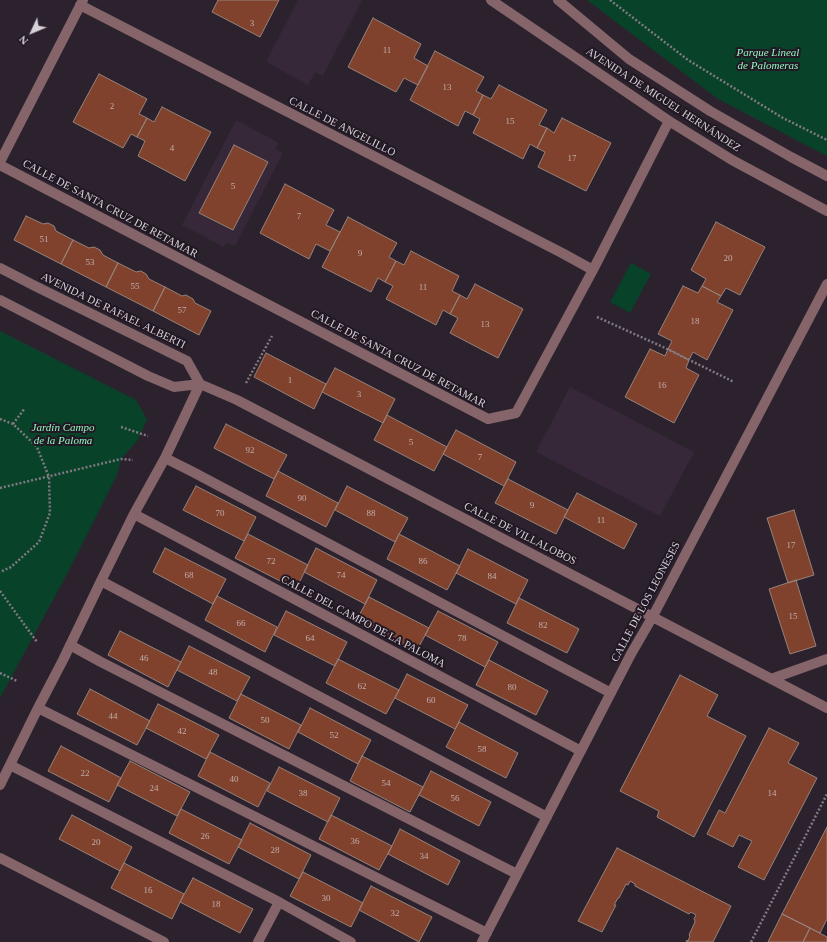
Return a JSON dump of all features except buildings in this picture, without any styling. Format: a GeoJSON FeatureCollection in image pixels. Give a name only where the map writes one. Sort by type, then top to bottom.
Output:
{"type":"FeatureCollection","features":[{"type":"Feature","properties":{"kind":"street","name":"AVENIDA DE MIGUEL HERNÁNDEZ"},"geometry":{"type":"LineString","coordinates":[[491,0],[670,121],[732,160],[827,210]]}},
{"type":"Feature","properties":{"kind":"street","name":"AVENIDA DE MIGUEL HERNÁNDEZ"},"geometry":{"type":"LineString","coordinates":[[558,0],[629,59],[710,111],[827,176]]}},
{"type":"Feature","properties":{"kind":"street"},"geometry":{"type":"LineString","coordinates":[[0,164],[81,3]]}},
{"type":"Feature","properties":{"kind":"street","name":"CALLE DE ANGELILLO"},"geometry":{"type":"LineString","coordinates":[[81,3],[593,270]]}},
{"type":"Feature","properties":{"kind":"street","name":"CALLE DE SANTA CRUZ DE RETAMAR"},"geometry":{"type":"LineString","coordinates":[[0,164],[488,419],[516,413],[593,270],[670,121]]}},
{"type":"Feature","properties":{"kind":"street","name":"AVENIDA DE RAFAEL ALBERTI"},"geometry":{"type":"LineString","coordinates":[[0,268],[187,360],[200,384]]}},
{"type":"Feature","properties":{"kind":"street","name":"CALLE DE LOS LEONESES"},"geometry":{"type":"LineString","coordinates":[[485,939],[631,654],[653,616],[827,284]]}},
{"type":"Feature","properties":{"kind":"street"},"geometry":{"type":"LineString","coordinates":[[0,300],[148,376],[174,386],[200,384],[165,458],[134,514],[0,785]]}},
{"type":"Feature","properties":{"kind":"street","name":"CALLE DE VILLALOBOS"},"geometry":{"type":"LineString","coordinates":[[200,384],[237,400],[827,708]]}},
{"type":"Feature","properties":{"kind":"street"},"geometry":{"type":"LineString","coordinates":[[165,458],[611,693]]}},
{"type":"Feature","properties":{"kind":"street","name":"CALLE DEL CAMPO DE LA PALOMA"},"geometry":{"type":"LineString","coordinates":[[134,514],[581,751]]}},
{"type":"Feature","properties":{"kind":"street"},"geometry":{"type":"LineString","coordinates":[[101,581],[547,817]]}},
{"type":"Feature","properties":{"kind":"street"},"geometry":{"type":"LineString","coordinates":[[70,645],[517,874]]}},
{"type":"Feature","properties":{"kind":"street"},"geometry":{"type":"LineString","coordinates":[[771,679],[827,658]]}},
{"type":"Feature","properties":{"kind":"street"},"geometry":{"type":"LineString","coordinates":[[38,708],[485,939]]}},
{"type":"Feature","properties":{"kind":"street"},"geometry":{"type":"LineString","coordinates":[[10,765],[279,902],[351,942]]}},
{"type":"Feature","properties":{"kind":"street"},"geometry":{"type":"LineString","coordinates":[[0,858],[164,942]]}},
{"type":"Feature","properties":{"kind":"street"},"geometry":{"type":"LineString","coordinates":[[258,942],[279,902]]}},
{"type":"Feature","properties":{"kind":"path"},"geometry":{"type":"LineString","coordinates":[[610,0],[688,60],[783,118],[827,140]]}},
{"type":"Feature","properties":{"kind":"path"},"geometry":{"type":"LineString","coordinates":[[597,317],[734,382]]}},
{"type":"Feature","properties":{"kind":"path"},"geometry":{"type":"LineString","coordinates":[[246,382],[272,336]]}},
{"type":"Feature","properties":{"kind":"path"},"geometry":{"type":"LineString","coordinates":[[14,424],[25,408]]}},
{"type":"Feature","properties":{"kind":"path"},"geometry":{"type":"LineString","coordinates":[[0,419],[14,424],[37,447],[49,477],[50,513],[39,542],[11,567],[0,572]]}},
{"type":"Feature","properties":{"kind":"path"},"geometry":{"type":"LineString","coordinates":[[121,428],[148,436]]}},
{"type":"Feature","properties":{"kind":"path"},"geometry":{"type":"LineString","coordinates":[[0,488],[121,459],[133,460]]}},
{"type":"Feature","properties":{"kind":"path"},"geometry":{"type":"LineString","coordinates":[[0,591],[37,642]]}},
{"type":"Feature","properties":{"kind":"path"},"geometry":{"type":"LineString","coordinates":[[0,672],[17,681]]}},
{"type":"Feature","properties":{"kind":"path"},"geometry":{"type":"LineString","coordinates":[[751,942],[827,794]]}},
{"type":"Feature","properties":{"kind":"shaded area"},"geometry":{"type":"Polygon","coordinates":[[[298,0],[362,0],[323,76],[315,72],[308,85],[266,62],[298,0]]]}},
{"type":"Feature","properties":{"kind":"shaded area"},"geometry":{"type":"Polygon","coordinates":[[[236,120],[279,143],[275,149],[283,153],[235,246],[227,243],[224,247],[182,225],[236,120]]]}},
{"type":"Feature","properties":{"kind":"shaded area"},"geometry":{"type":"Polygon","coordinates":[[[570,387],[694,452],[660,516],[536,452],[570,387]]]}},
{"type":"Feature","properties":{"kind":"green space","name":"Parque Lineal de Palomeras"},"geometry":{"type":"Polygon","coordinates":[[[587,0],[827,0],[827,156],[718,99],[587,0]]]}},
{"type":"Feature","properties":{"kind":"green space"},"geometry":{"type":"Polygon","coordinates":[[[631,263],[651,274],[630,313],[610,302],[631,263]]]}},
{"type":"Feature","properties":{"kind":"green space","name":"Jardín Campo de la Paloma"},"geometry":{"type":"Polygon","coordinates":[[[0,331],[136,400],[147,419],[138,440],[121,459],[117,475],[94,521],[0,698],[0,331]]]}}]}
